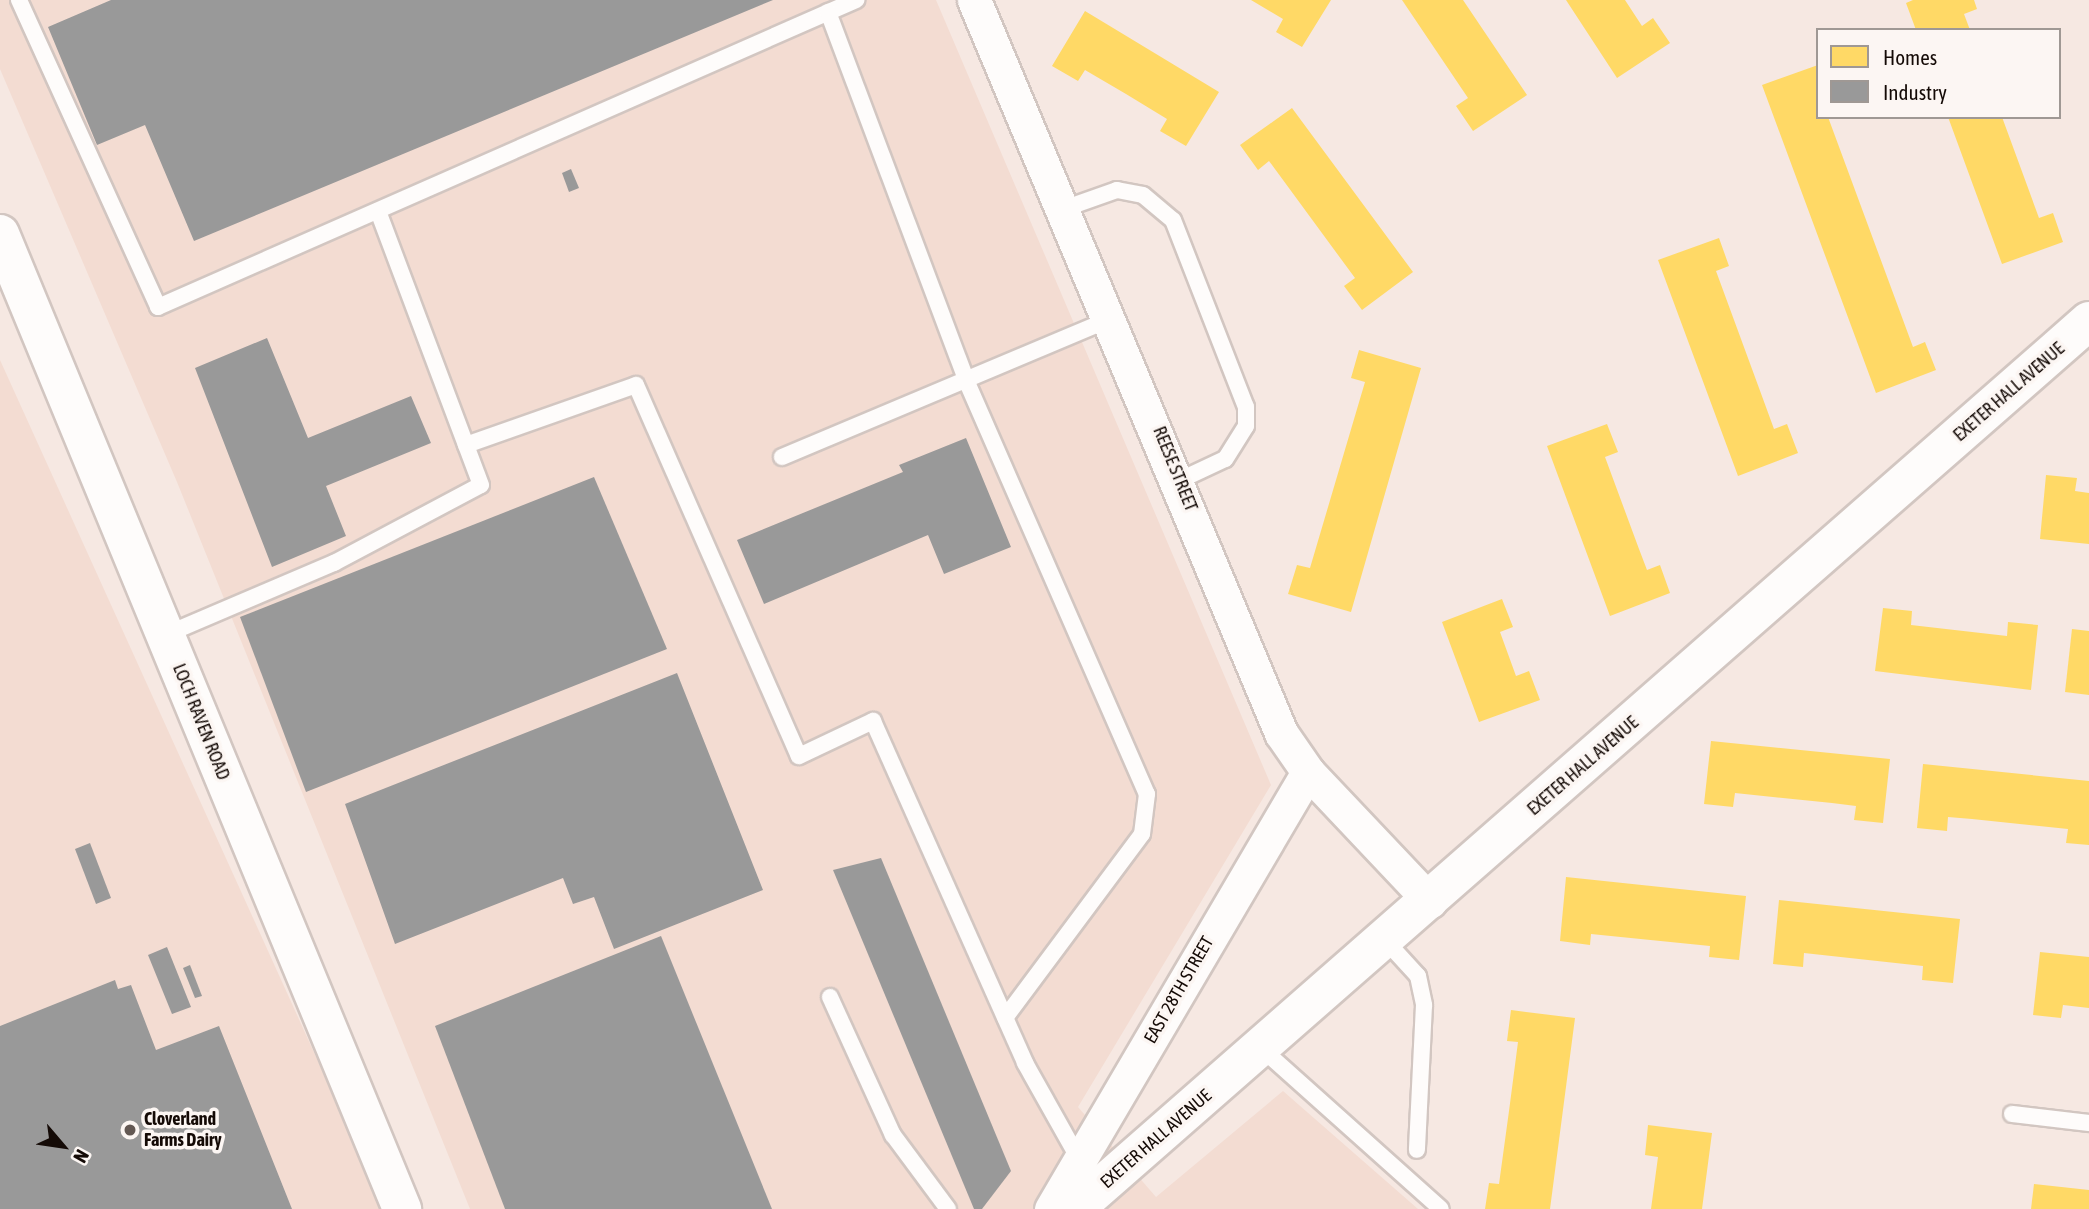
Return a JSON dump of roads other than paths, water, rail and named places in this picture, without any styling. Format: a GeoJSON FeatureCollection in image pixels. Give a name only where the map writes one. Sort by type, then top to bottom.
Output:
{"type":"FeatureCollection","features":[{"type":"Feature","properties":{"kind":"street","name":"REESE STREET"},"geometry":{"type":"LineString","coordinates":[[974,0],[1066,208],[1180,480],[1281,733],[1308,772],[1430,901]]}},
{"type":"Feature","properties":{"kind":"street","name":"LOCH RAVEN ROAD"},"geometry":{"type":"LineString","coordinates":[[0,234],[402,1209]]}},
{"type":"Feature","properties":{"kind":"street","name":"EXETER HALL AVENUE"},"geometry":{"type":"LineString","coordinates":[[1075,1209],[1430,901],[2089,321]]}},
{"type":"Feature","properties":{"kind":"street","name":"EAST 28TH STREET"},"geometry":{"type":"LineString","coordinates":[[1051,1209],[1308,772]]}},
{"type":"Feature","properties":{"kind":"lane"},"geometry":{"type":"LineString","coordinates":[[19,0],[158,307],[856,0]]}},
{"type":"Feature","properties":{"kind":"lane"},"geometry":{"type":"LineString","coordinates":[[828,12],[966,380],[1147,793],[1142,834],[1005,1018]]}},
{"type":"Feature","properties":{"kind":"lane"},"geometry":{"type":"LineString","coordinates":[[1066,208],[1117,190],[1143,195],[1173,220],[1246,407],[1246,426],[1225,459],[1180,480]]}},
{"type":"Feature","properties":{"kind":"lane"},"geometry":{"type":"LineString","coordinates":[[165,635],[334,563],[481,485],[378,211]]}},
{"type":"Feature","properties":{"kind":"lane"},"geometry":{"type":"LineString","coordinates":[[782,457],[1112,318]]}},
{"type":"Feature","properties":{"kind":"lane"},"geometry":{"type":"LineString","coordinates":[[466,445],[636,385],[799,755],[873,722],[1005,1018],[1080,1161]]}},
{"type":"Feature","properties":{"kind":"lane"},"geometry":{"type":"LineString","coordinates":[[1385,940],[1418,976],[1424,1005],[1417,1150]]}},
{"type":"Feature","properties":{"kind":"lane"},"geometry":{"type":"LineString","coordinates":[[830,997],[893,1135],[948,1209]]}},
{"type":"Feature","properties":{"kind":"lane"},"geometry":{"type":"LineString","coordinates":[[1261,1048],[1441,1209]]}},
{"type":"Feature","properties":{"kind":"lane"},"geometry":{"type":"LineString","coordinates":[[2011,1114],[2089,1123]]}},
{"type":"Feature","properties":{"kind":"place","name":"Cloverland Farms Dairy"},"geometry":{"type":"Point","coordinates":[130,1130]}}]}
